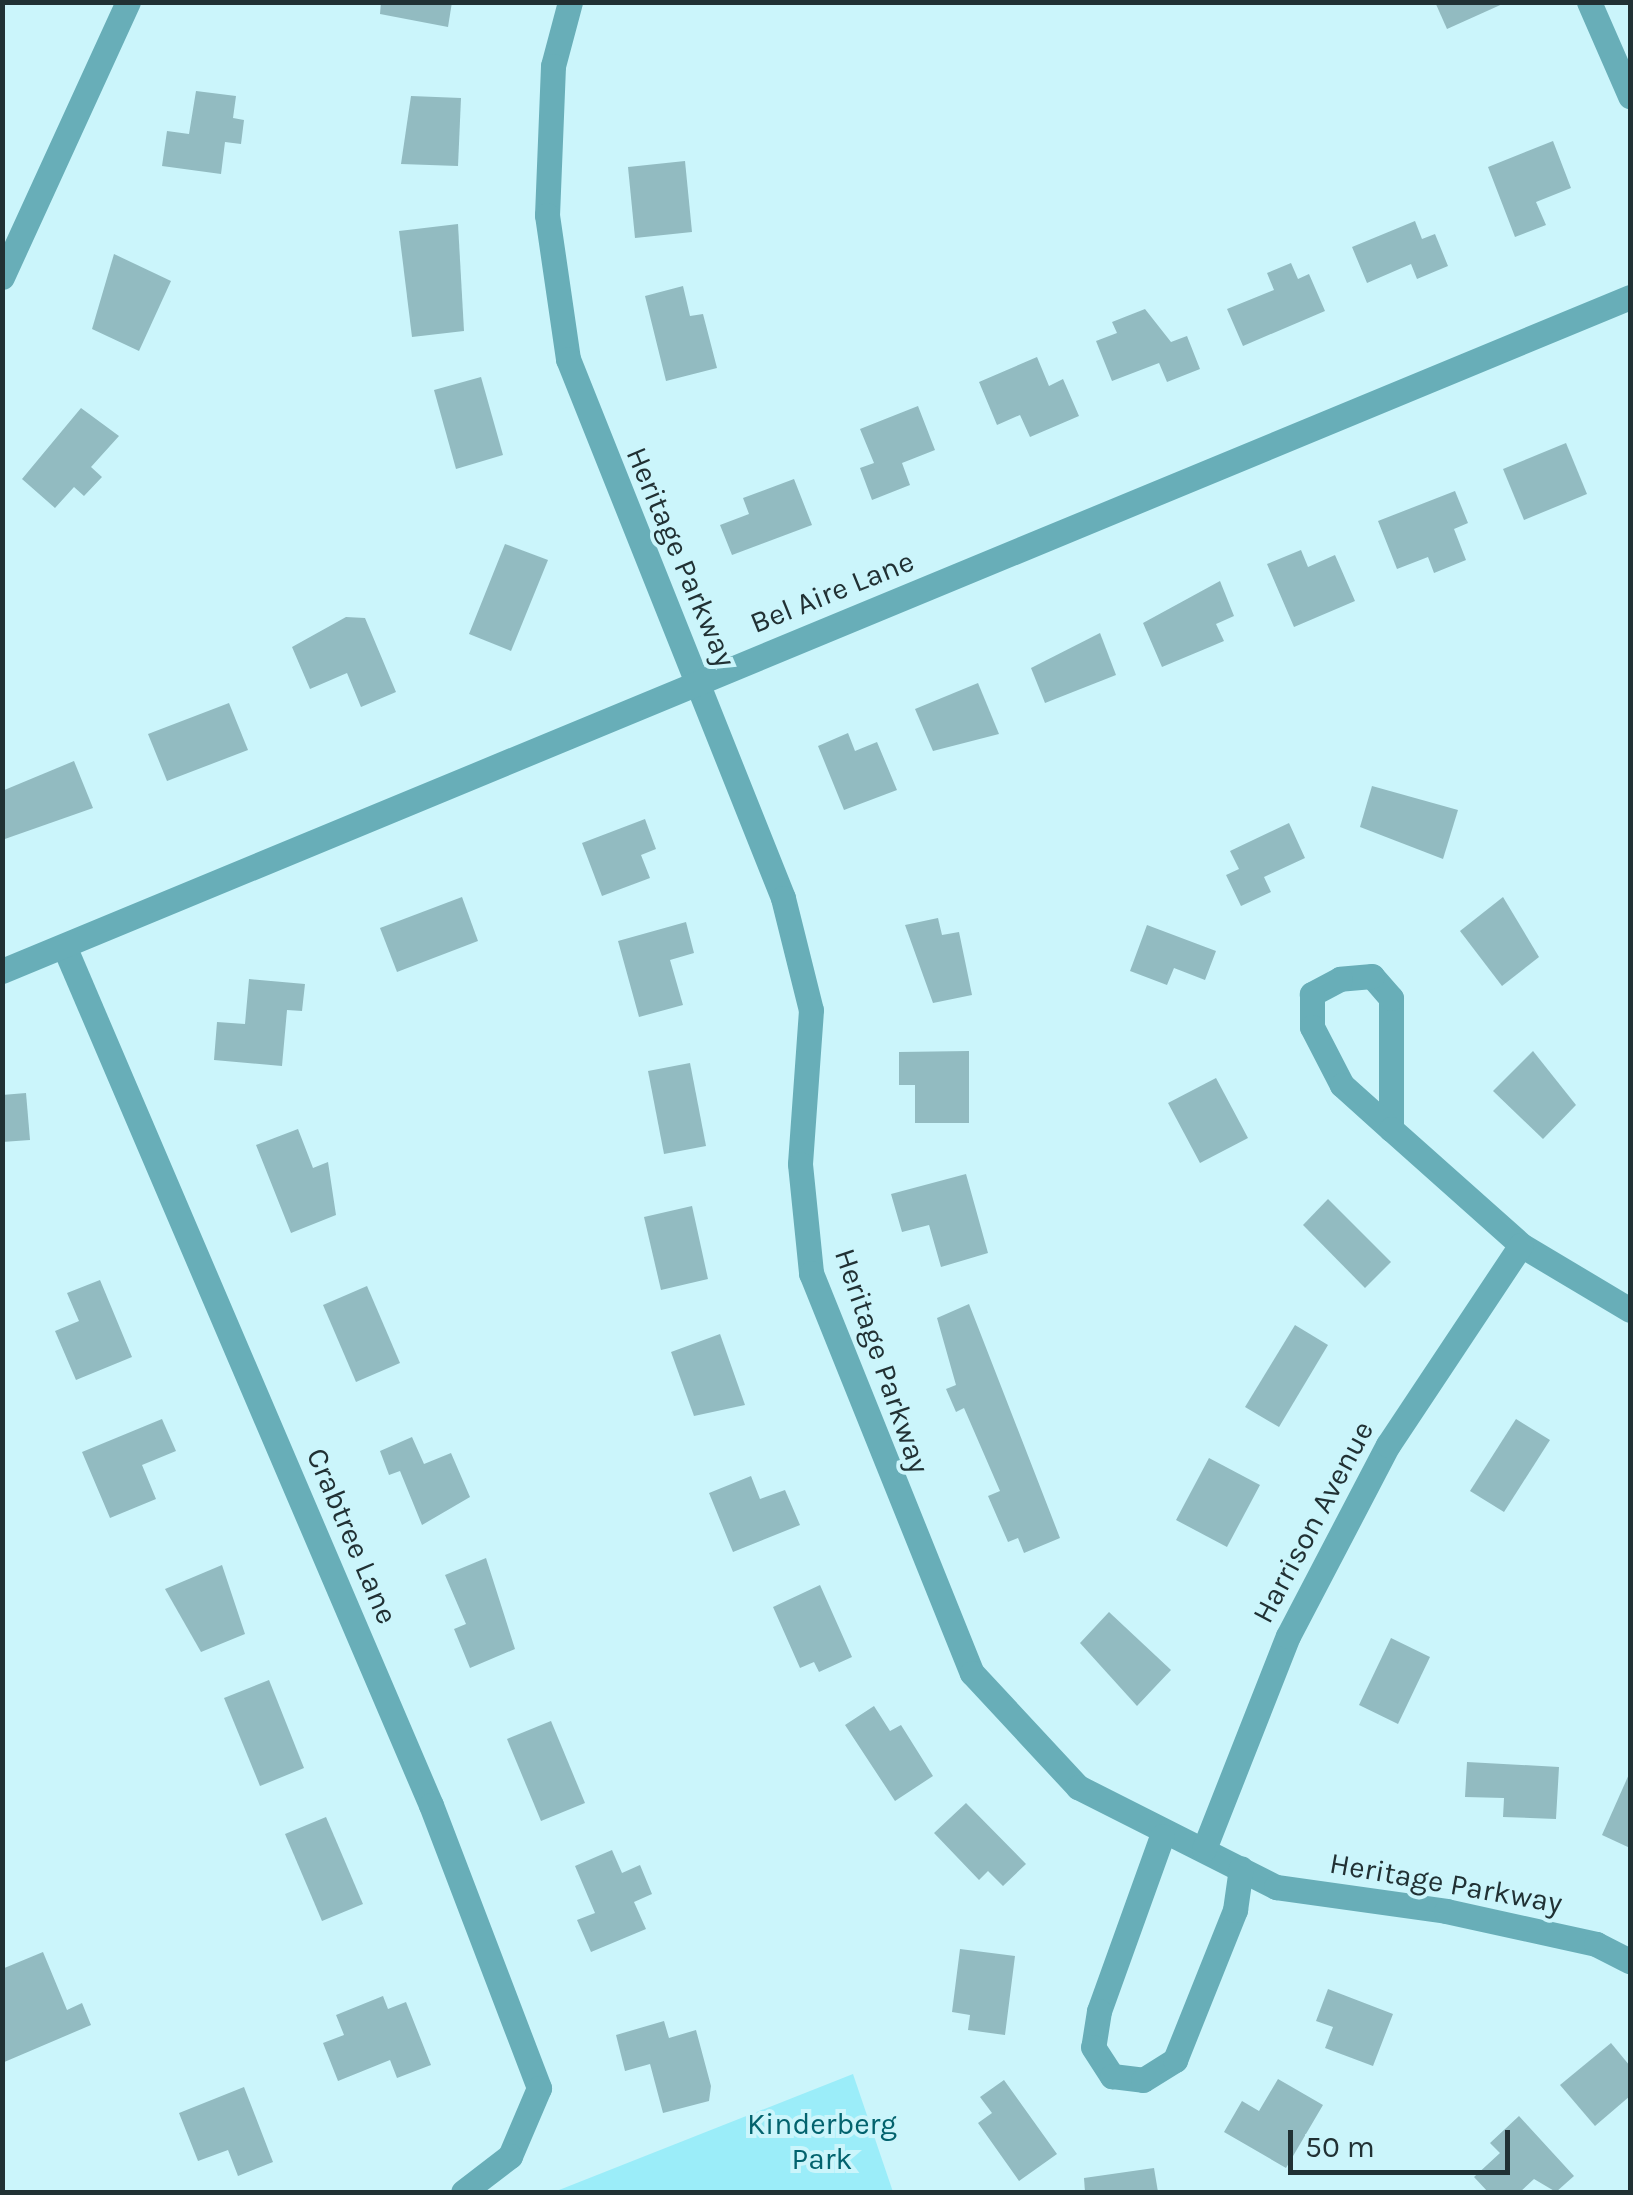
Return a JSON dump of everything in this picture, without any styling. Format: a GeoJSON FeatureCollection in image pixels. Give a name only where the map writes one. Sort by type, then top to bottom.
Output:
{"type":"FeatureCollection","features":[{"type":"Feature","properties":{"kind":"street"},"geometry":{"type":"LineString","coordinates":[[2,277],[128,2]]}},
{"type":"Feature","properties":{"kind":"street","name":"Heritage Parkway"},"geometry":{"type":"LineString","coordinates":[[570,2],[553,66],[547,215],[568,359],[783,898],[811,1010],[800,1164],[810,1273],[882,1467],[972,1673],[1078,1787],[1162,1836],[1204,1849],[1276,1887],[1446,1911],[1596,1944],[1630,1962]]}},
{"type":"Feature","properties":{"kind":"street"},"geometry":{"type":"LineString","coordinates":[[1589,2],[1630,96]]}},
{"type":"Feature","properties":{"kind":"street","name":"Bel Aire Lane"},"geometry":{"type":"LineString","coordinates":[[2,971],[1630,297]]}},
{"type":"Feature","properties":{"kind":"street","name":"Crabtree Lane"},"geometry":{"type":"LineString","coordinates":[[64,946],[503,1982],[539,2088],[510,2156],[463,2192]]}},
{"type":"Feature","properties":{"kind":"street"},"geometry":{"type":"LineString","coordinates":[[1391,1129],[1391,998],[1372,976],[1340,979],[1312,994],[1312,1027],[1342,1085],[1521,1246],[1630,1310]]}},
{"type":"Feature","properties":{"kind":"street","name":"Harrison Avenue"},"geometry":{"type":"LineString","coordinates":[[1204,1849],[1288,1636],[1388,1445],[1521,1246]]}},
{"type":"Feature","properties":{"kind":"street"},"geometry":{"type":"LineString","coordinates":[[1162,1836],[1099,2012],[1093,2047],[1112,2076],[1143,2080],[1176,2060],[1229,1928],[1241,1868]]}},
{"type":"Feature","properties":{"kind":"green space","name":"Kinderberg Park"},"geometry":{"type":"Polygon","coordinates":[[[853,2074],[893,2192],[554,2192],[853,2074]]]}},
{"type":"Feature","properties":{"kind":"building"},"geometry":{"type":"Polygon","coordinates":[[[381,2],[452,2],[448,27],[380,14],[381,2]]]}},
{"type":"Feature","properties":{"kind":"building"},"geometry":{"type":"Polygon","coordinates":[[[1435,2],[1507,2],[1447,29],[1435,2]]]}},
{"type":"Feature","properties":{"kind":"building"},"geometry":{"type":"Polygon","coordinates":[[[196,91],[236,96],[233,118],[244,120],[241,144],[225,142],[221,174],[162,166],[167,131],[189,134],[196,91]]]}},
{"type":"Feature","properties":{"kind":"building"},"geometry":{"type":"Polygon","coordinates":[[[411,96],[461,98],[458,166],[401,164],[411,96]]]}},
{"type":"Feature","properties":{"kind":"building"},"geometry":{"type":"Polygon","coordinates":[[[1553,141],[1571,188],[1536,202],[1546,225],[1515,237],[1488,167],[1553,141]]]}},
{"type":"Feature","properties":{"kind":"building"},"geometry":{"type":"Polygon","coordinates":[[[685,161],[692,232],[635,238],[628,167],[685,161]]]}},
{"type":"Feature","properties":{"kind":"building"},"geometry":{"type":"Polygon","coordinates":[[[1415,221],[1422,239],[1435,234],[1448,266],[1417,279],[1411,264],[1367,283],[1352,247],[1415,221]]]}},
{"type":"Feature","properties":{"kind":"building"},"geometry":{"type":"Polygon","coordinates":[[[458,224],[464,331],[412,337],[399,231],[458,224]]]}},
{"type":"Feature","properties":{"kind":"building"},"geometry":{"type":"Polygon","coordinates":[[[114,254],[171,281],[139,351],[92,329],[114,254]]]}},
{"type":"Feature","properties":{"kind":"building"},"geometry":{"type":"Polygon","coordinates":[[[1291,263],[1298,279],[1309,274],[1325,311],[1243,346],[1227,309],[1274,290],[1267,273],[1291,263]]]}},
{"type":"Feature","properties":{"kind":"building"},"geometry":{"type":"Polygon","coordinates":[[[683,286],[690,316],[703,314],[717,368],[666,381],[645,296],[683,286]]]}},
{"type":"Feature","properties":{"kind":"building"},"geometry":{"type":"Polygon","coordinates":[[[1145,309],[1171,342],[1187,336],[1200,369],[1167,382],[1159,363],[1112,381],[1096,341],[1117,333],[1112,322],[1145,309]]]}},
{"type":"Feature","properties":{"kind":"building"},"geometry":{"type":"Polygon","coordinates":[[[1037,357],[1049,386],[1063,379],[1079,416],[1030,437],[1020,415],[997,425],[979,382],[1037,357]]]}},
{"type":"Feature","properties":{"kind":"building"},"geometry":{"type":"Polygon","coordinates":[[[481,377],[503,455],[456,469],[434,390],[481,377]]]}},
{"type":"Feature","properties":{"kind":"building"},"geometry":{"type":"Polygon","coordinates":[[[918,406],[935,450],[902,463],[910,485],[872,500],[860,468],[874,463],[860,429],[918,406]]]}},
{"type":"Feature","properties":{"kind":"building"},"geometry":{"type":"Polygon","coordinates":[[[81,408],[119,436],[91,467],[102,477],[84,496],[74,487],[55,508],[22,479],[81,408]]]}},
{"type":"Feature","properties":{"kind":"building"},"geometry":{"type":"Polygon","coordinates":[[[1566,443],[1587,494],[1524,520],[1503,469],[1566,443]]]}},
{"type":"Feature","properties":{"kind":"building"},"geometry":{"type":"Polygon","coordinates":[[[794,479],[812,525],[732,555],[720,525],[749,514],[743,498],[794,479]]]}},
{"type":"Feature","properties":{"kind":"building"},"geometry":{"type":"Polygon","coordinates":[[[1455,491],[1468,523],[1454,529],[1466,560],[1434,573],[1428,557],[1397,569],[1378,521],[1455,491]]]}},
{"type":"Feature","properties":{"kind":"building"},"geometry":{"type":"Polygon","coordinates":[[[505,544],[548,560],[511,651],[469,634],[505,544]]]}},
{"type":"Feature","properties":{"kind":"building"},"geometry":{"type":"Polygon","coordinates":[[[1301,550],[1308,567],[1335,555],[1355,601],[1294,627],[1267,564],[1301,550]]]}},
{"type":"Feature","properties":{"kind":"building"},"geometry":{"type":"Polygon","coordinates":[[[1220,581],[1234,616],[1216,624],[1224,641],[1162,667],[1143,623],[1220,581]]]}},
{"type":"Feature","properties":{"kind":"building"},"geometry":{"type":"Polygon","coordinates":[[[346,617],[365,618],[396,692],[361,707],[347,673],[310,689],[292,647],[346,617]]]}},
{"type":"Feature","properties":{"kind":"building"},"geometry":{"type":"Polygon","coordinates":[[[1100,633],[1116,675],[1045,703],[1031,668],[1100,633]]]}},
{"type":"Feature","properties":{"kind":"building"},"geometry":{"type":"Polygon","coordinates":[[[978,683],[999,734],[933,751],[915,709],[978,683]]]}},
{"type":"Feature","properties":{"kind":"building"},"geometry":{"type":"Polygon","coordinates":[[[229,703],[248,750],[167,781],[148,734],[229,703]]]}},
{"type":"Feature","properties":{"kind":"building"},"geometry":{"type":"Polygon","coordinates":[[[848,733],[855,751],[877,742],[897,790],[844,810],[818,746],[848,733]]]}},
{"type":"Feature","properties":{"kind":"building"},"geometry":{"type":"Polygon","coordinates":[[[74,761],[93,808],[2,840],[2,791],[74,761]]]}},
{"type":"Feature","properties":{"kind":"building"},"geometry":{"type":"Polygon","coordinates":[[[1372,786],[1458,810],[1443,859],[1360,827],[1372,786]]]}},
{"type":"Feature","properties":{"kind":"building"},"geometry":{"type":"Polygon","coordinates":[[[645,819],[656,849],[641,855],[650,878],[602,896],[582,843],[645,819]]]}},
{"type":"Feature","properties":{"kind":"building"},"geometry":{"type":"Polygon","coordinates":[[[1289,823],[1305,858],[1264,877],[1271,892],[1241,906],[1226,875],[1239,869],[1230,851],[1289,823]]]}},
{"type":"Feature","properties":{"kind":"building"},"geometry":{"type":"Polygon","coordinates":[[[462,897],[478,941],[397,972],[380,928],[462,897]]]}},
{"type":"Feature","properties":{"kind":"building"},"geometry":{"type":"Polygon","coordinates":[[[1503,897],[1539,957],[1502,986],[1460,931],[1503,897]]]}},
{"type":"Feature","properties":{"kind":"building"},"geometry":{"type":"Polygon","coordinates":[[[938,918],[942,935],[959,932],[972,995],[933,1003],[905,925],[938,918]]]}},
{"type":"Feature","properties":{"kind":"building"},"geometry":{"type":"Polygon","coordinates":[[[686,922],[694,953],[670,960],[683,1005],[639,1017],[618,941],[686,922]]]}},
{"type":"Feature","properties":{"kind":"building"},"geometry":{"type":"Polygon","coordinates":[[[1147,925],[1216,951],[1205,980],[1174,968],[1167,985],[1130,971],[1147,925]]]}},
{"type":"Feature","properties":{"kind":"building"},"geometry":{"type":"Polygon","coordinates":[[[249,979],[305,984],[302,1011],[287,1010],[282,1066],[214,1060],[217,1022],[245,1024],[249,979]]]}},
{"type":"Feature","properties":{"kind":"building"},"geometry":{"type":"Polygon","coordinates":[[[969,1051],[969,1123],[915,1123],[915,1085],[899,1085],[899,1052],[969,1051]]]}},
{"type":"Feature","properties":{"kind":"building"},"geometry":{"type":"Polygon","coordinates":[[[1533,1051],[1576,1105],[1543,1139],[1493,1091],[1533,1051]]]}},
{"type":"Feature","properties":{"kind":"building"},"geometry":{"type":"Polygon","coordinates":[[[690,1063],[706,1146],[664,1154],[648,1071],[690,1063]]]}},
{"type":"Feature","properties":{"kind":"building"},"geometry":{"type":"Polygon","coordinates":[[[1216,1078],[1248,1138],[1200,1163],[1168,1103],[1216,1078]]]}},
{"type":"Feature","properties":{"kind":"building"},"geometry":{"type":"Polygon","coordinates":[[[26,1093],[30,1140],[2,1142],[2,1095],[26,1093]]]}},
{"type":"Feature","properties":{"kind":"building"},"geometry":{"type":"Polygon","coordinates":[[[298,1129],[313,1168],[328,1162],[336,1215],[291,1233],[256,1145],[298,1129]]]}},
{"type":"Feature","properties":{"kind":"building"},"geometry":{"type":"Polygon","coordinates":[[[966,1174],[988,1253],[941,1267],[929,1225],[902,1232],[891,1194],[966,1174]]]}},
{"type":"Feature","properties":{"kind":"building"},"geometry":{"type":"Polygon","coordinates":[[[1328,1199],[1391,1262],[1365,1288],[1303,1225],[1328,1199]]]}},
{"type":"Feature","properties":{"kind":"building"},"geometry":{"type":"Polygon","coordinates":[[[692,1206],[708,1279],[661,1290],[644,1217],[692,1206]]]}},
{"type":"Feature","properties":{"kind":"building"},"geometry":{"type":"Polygon","coordinates":[[[100,1280],[132,1357],[76,1380],[55,1331],[79,1321],[67,1293],[100,1280]]]}},
{"type":"Feature","properties":{"kind":"building"},"geometry":{"type":"Polygon","coordinates":[[[367,1286],[400,1363],[356,1382],[323,1305],[367,1286]]]}},
{"type":"Feature","properties":{"kind":"building"},"geometry":{"type":"Polygon","coordinates":[[[969,1304],[1060,1538],[1024,1553],[1018,1538],[1008,1542],[988,1496],[1000,1491],[964,1408],[956,1412],[946,1389],[956,1385],[937,1318],[969,1304]]]}},
{"type":"Feature","properties":{"kind":"building"},"geometry":{"type":"Polygon","coordinates":[[[1295,1325],[1328,1345],[1279,1427],[1245,1407],[1295,1325]]]}},
{"type":"Feature","properties":{"kind":"building"},"geometry":{"type":"Polygon","coordinates":[[[720,1334],[745,1405],[694,1416],[671,1352],[720,1334]]]}},
{"type":"Feature","properties":{"kind":"building"},"geometry":{"type":"Polygon","coordinates":[[[162,1419],[176,1451],[142,1465],[156,1499],[110,1518],[82,1452],[162,1419]]]}},
{"type":"Feature","properties":{"kind":"building"},"geometry":{"type":"Polygon","coordinates":[[[1516,1419],[1550,1440],[1504,1512],[1470,1491],[1516,1419]]]}},
{"type":"Feature","properties":{"kind":"building"},"geometry":{"type":"Polygon","coordinates":[[[412,1437],[424,1464],[451,1453],[470,1497],[422,1525],[400,1471],[389,1475],[380,1451],[412,1437]]]}},
{"type":"Feature","properties":{"kind":"building"},"geometry":{"type":"Polygon","coordinates":[[[1209,1458],[1260,1485],[1227,1547],[1176,1520],[1209,1458]]]}},
{"type":"Feature","properties":{"kind":"building"},"geometry":{"type":"Polygon","coordinates":[[[751,1476],[760,1499],[785,1490],[800,1525],[733,1552],[709,1493],[751,1476]]]}},
{"type":"Feature","properties":{"kind":"building"},"geometry":{"type":"Polygon","coordinates":[[[486,1558],[515,1649],[470,1668],[454,1629],[466,1624],[445,1575],[486,1558]]]}},
{"type":"Feature","properties":{"kind":"building"},"geometry":{"type":"Polygon","coordinates":[[[222,1565],[245,1634],[201,1652],[165,1589],[222,1565]]]}},
{"type":"Feature","properties":{"kind":"building"},"geometry":{"type":"Polygon","coordinates":[[[820,1585],[852,1657],[819,1672],[814,1662],[800,1668],[773,1607],[820,1585]]]}},
{"type":"Feature","properties":{"kind":"building"},"geometry":{"type":"Polygon","coordinates":[[[1109,1612],[1171,1670],[1137,1706],[1080,1643],[1109,1612]]]}},
{"type":"Feature","properties":{"kind":"building"},"geometry":{"type":"Polygon","coordinates":[[[1391,1638],[1430,1657],[1398,1724],[1359,1705],[1391,1638]]]}},
{"type":"Feature","properties":{"kind":"building"},"geometry":{"type":"Polygon","coordinates":[[[269,1680],[304,1768],[260,1786],[224,1698],[269,1680]]]}},
{"type":"Feature","properties":{"kind":"building"},"geometry":{"type":"Polygon","coordinates":[[[874,1706],[890,1731],[901,1725],[933,1776],[895,1801],[845,1725],[874,1706]]]}},
{"type":"Feature","properties":{"kind":"building"},"geometry":{"type":"Polygon","coordinates":[[[551,1721],[585,1803],[541,1821],[507,1739],[551,1721]]]}},
{"type":"Feature","properties":{"kind":"building"},"geometry":{"type":"Polygon","coordinates":[[[1467,1762],[1559,1767],[1556,1819],[1503,1817],[1504,1798],[1465,1797],[1467,1762]]]}},
{"type":"Feature","properties":{"kind":"building"},"geometry":{"type":"Polygon","coordinates":[[[1630,1772],[1630,1848],[1602,1835],[1630,1772]]]}},
{"type":"Feature","properties":{"kind":"building"},"geometry":{"type":"Polygon","coordinates":[[[966,1803],[1026,1864],[1003,1886],[988,1871],[979,1880],[934,1833],[966,1803]]]}},
{"type":"Feature","properties":{"kind":"building"},"geometry":{"type":"Polygon","coordinates":[[[326,1817],[363,1904],[322,1921],[285,1834],[326,1817]]]}},
{"type":"Feature","properties":{"kind":"building"},"geometry":{"type":"Polygon","coordinates":[[[612,1850],[622,1873],[640,1865],[652,1894],[634,1902],[646,1929],[591,1952],[577,1920],[595,1913],[575,1866],[612,1850]]]}},
{"type":"Feature","properties":{"kind":"building"},"geometry":{"type":"Polygon","coordinates":[[[960,1949],[1015,1956],[1005,2035],[968,2030],[970,2015],[952,2012],[960,1949]]]}},
{"type":"Feature","properties":{"kind":"building"},"geometry":{"type":"Polygon","coordinates":[[[43,1952],[67,2010],[82,2003],[91,2025],[2,2063],[2,1969],[43,1952]]]}},
{"type":"Feature","properties":{"kind":"building"},"geometry":{"type":"Polygon","coordinates":[[[1328,1989],[1393,2014],[1373,2066],[1325,2048],[1333,2027],[1316,2021],[1328,1989]]]}},
{"type":"Feature","properties":{"kind":"building"},"geometry":{"type":"Polygon","coordinates":[[[383,1996],[388,2009],[406,2002],[431,2065],[397,2078],[390,2060],[338,2081],[323,2043],[344,2035],[336,2015],[383,1996]]]}},
{"type":"Feature","properties":{"kind":"building"},"geometry":{"type":"Polygon","coordinates":[[[664,2021],[669,2038],[696,2030],[711,2086],[709,2101],[663,2113],[650,2064],[625,2071],[616,2035],[664,2021]]]}},
{"type":"Feature","properties":{"kind":"building"},"geometry":{"type":"Polygon","coordinates":[[[1611,2043],[1630,2066],[1630,2096],[1595,2126],[1560,2085],[1611,2043]]]}},
{"type":"Feature","properties":{"kind":"building"},"geometry":{"type":"Polygon","coordinates":[[[1278,2079],[1323,2105],[1286,2168],[1224,2132],[1242,2101],[1259,2111],[1278,2079]]]}},
{"type":"Feature","properties":{"kind":"building"},"geometry":{"type":"Polygon","coordinates":[[[1004,2080],[1057,2154],[1019,2181],[978,2123],[992,2113],[980,2097],[1004,2080]]]}},
{"type":"Feature","properties":{"kind":"building"},"geometry":{"type":"Polygon","coordinates":[[[244,2087],[273,2162],[238,2176],[228,2150],[198,2161],[179,2113],[244,2087]]]}},
{"type":"Feature","properties":{"kind":"building"},"geometry":{"type":"Polygon","coordinates":[[[1519,2116],[1574,2176],[1556,2192],[1534,2179],[1520,2192],[1488,2192],[1474,2177],[1500,2153],[1490,2143],[1519,2116]]]}},
{"type":"Feature","properties":{"kind":"building"},"geometry":{"type":"Polygon","coordinates":[[[1154,2168],[1158,2192],[1085,2192],[1084,2178],[1154,2168]]]}}]}
